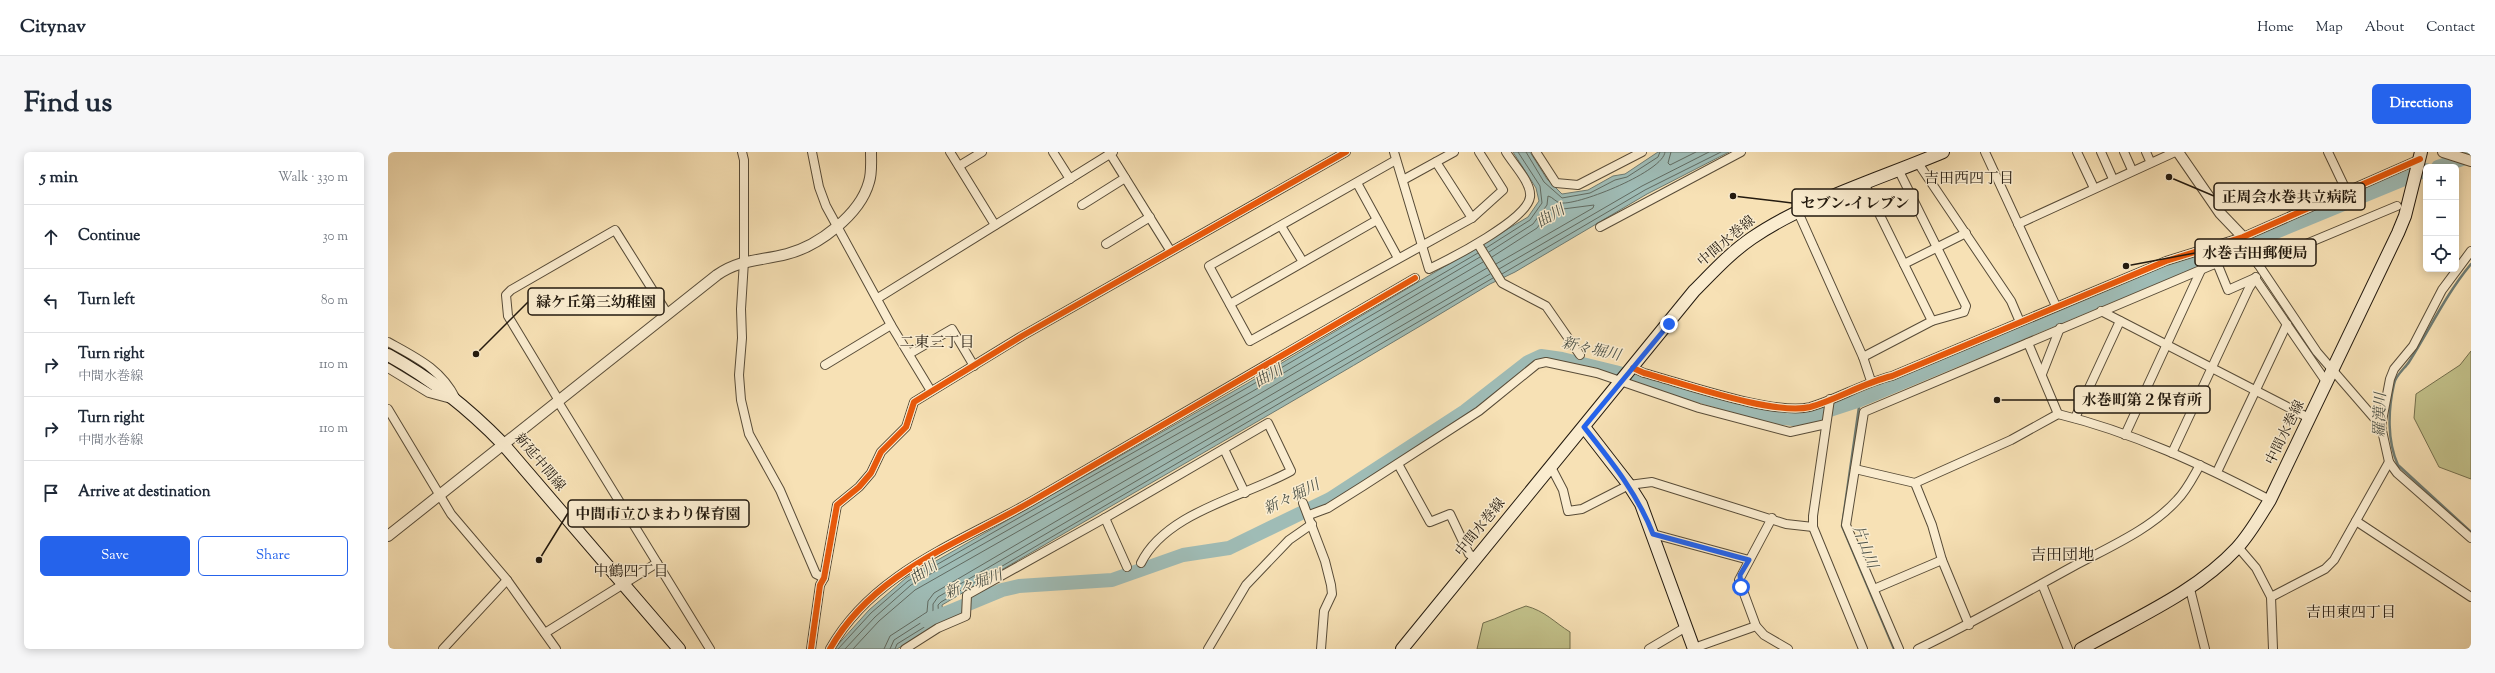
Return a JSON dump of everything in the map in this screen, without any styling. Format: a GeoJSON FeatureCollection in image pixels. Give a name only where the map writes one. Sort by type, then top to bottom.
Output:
{"type":"FeatureCollection","features":[{"type":"Feature","properties":{"kind":"main road","name":"中間水巻線"},"geometry":{"type":"LineString","coordinates":[[1402,649],[1633,368],[1694,291],[1722,262],[1751,238],[1798,212],[1943,152]]}},
{"type":"Feature","properties":{"kind":"main road","name":"中間水巻線"},"geometry":{"type":"LineString","coordinates":[[2081,649],[2190,589],[2215,570],[2238,547],[2270,500],[2392,246],[2410,198],[2419,159]]}},
{"type":"Feature","properties":{"kind":"main road","name":"新延中間線"},"geometry":{"type":"LineString","coordinates":[[388,356],[421,374],[458,401],[503,444],[679,649]]}},
{"type":"Feature","properties":{"kind":"main road"},"geometry":{"type":"LineString","coordinates":[[1584,427],[1629,485],[1641,504],[1694,649]]}},
{"type":"Feature","properties":{"kind":"street"},"geometry":{"type":"LineString","coordinates":[[742,152],[744,160],[744,261],[741,309],[742,338],[739,375],[746,426],[756,450],[780,490],[816,574],[824,578]]}},
{"type":"Feature","properties":{"kind":"street"},"geometry":{"type":"LineString","coordinates":[[812,152],[819,187],[837,225],[878,298],[891,325],[931,390]]}},
{"type":"Feature","properties":{"kind":"street"},"geometry":{"type":"LineString","coordinates":[[388,536],[503,444],[518,434],[558,399],[726,268],[744,261],[807,248],[837,225],[854,210],[864,195],[869,182],[872,152]]}},
{"type":"Feature","properties":{"kind":"street"},"geometry":{"type":"LineString","coordinates":[[950,152],[995,225]]}},
{"type":"Feature","properties":{"kind":"street"},"geometry":{"type":"LineString","coordinates":[[959,166],[982,152]]}},
{"type":"Feature","properties":{"kind":"street"},"geometry":{"type":"LineString","coordinates":[[1053,152],[1070,179]]}},
{"type":"Feature","properties":{"kind":"street"},"geometry":{"type":"LineString","coordinates":[[811,649],[820,585],[824,578],[837,505],[859,487],[871,473],[882,452],[906,427],[914,402],[931,390],[1170,250],[1346,152]]}},
{"type":"Feature","properties":{"kind":"street"},"geometry":{"type":"LineString","coordinates":[[1403,180],[1454,152]]}},
{"type":"Feature","properties":{"kind":"street"},"geometry":{"type":"LineString","coordinates":[[1479,152],[1503,190],[1472,218],[1421,246],[1398,258],[1250,341],[1209,266],[1357,184],[1395,156],[1421,246],[1429,269],[1478,244],[1502,227],[1526,205],[1530,198],[1530,188],[1506,152]]}},
{"type":"Feature","properties":{"kind":"street"},"geometry":{"type":"LineString","coordinates":[[1536,152],[1556,183],[1566,185],[1578,184],[1629,155],[1642,152]]}},
{"type":"Feature","properties":{"kind":"street"},"geometry":{"type":"LineString","coordinates":[[1600,226],[1741,152]]}},
{"type":"Feature","properties":{"kind":"street"},"geometry":{"type":"LineString","coordinates":[[1985,152],[2056,306]]}},
{"type":"Feature","properties":{"kind":"street"},"geometry":{"type":"LineString","coordinates":[[2077,152],[2094,188]]}},
{"type":"Feature","properties":{"kind":"street"},"geometry":{"type":"LineString","coordinates":[[2101,152],[2113,179]]}},
{"type":"Feature","properties":{"kind":"street"},"geometry":{"type":"LineString","coordinates":[[2124,152],[2132,170]]}},
{"type":"Feature","properties":{"kind":"street"},"geometry":{"type":"LineString","coordinates":[[2146,152],[2150,161]]}},
{"type":"Feature","properties":{"kind":"street"},"geometry":{"type":"LineString","coordinates":[[2018,224],[2150,161],[2176,152],[2220,213],[2243,236],[2263,272],[2317,352],[2381,426]]}},
{"type":"Feature","properties":{"kind":"street"},"geometry":{"type":"LineString","coordinates":[[2328,152],[2347,192]]}},
{"type":"Feature","properties":{"kind":"street"},"geometry":{"type":"LineString","coordinates":[[2443,152],[2460,154],[2470,161]]}},
{"type":"Feature","properties":{"kind":"street"},"geometry":{"type":"LineString","coordinates":[[878,298],[1110,153],[1170,250]]}},
{"type":"Feature","properties":{"kind":"street"},"geometry":{"type":"LineString","coordinates":[[1633,368],[1644,373],[1762,405],[1789,409],[1809,407],[1870,381],[1892,376],[2166,261],[2243,236],[2347,192],[2419,159]]}},
{"type":"Feature","properties":{"kind":"street"},"geometry":{"type":"LineString","coordinates":[[1436,162],[1472,218]]}},
{"type":"Feature","properties":{"kind":"street"},"geometry":{"type":"LineString","coordinates":[[1918,163],[2011,301],[2020,322]]}},
{"type":"Feature","properties":{"kind":"street"},"geometry":{"type":"LineString","coordinates":[[1863,357],[1932,321],[1964,312],[1966,306],[1899,171]]}},
{"type":"Feature","properties":{"kind":"street"},"geometry":{"type":"LineString","coordinates":[[1082,205],[1125,178]]}},
{"type":"Feature","properties":{"kind":"street"},"geometry":{"type":"LineString","coordinates":[[1357,184],[1398,258]]}},
{"type":"Feature","properties":{"kind":"street"},"geometry":{"type":"LineString","coordinates":[[1865,185],[1932,321]]}},
{"type":"Feature","properties":{"kind":"street"},"geometry":{"type":"LineString","coordinates":[[2258,264],[2398,206]]}},
{"type":"Feature","properties":{"kind":"street"},"geometry":{"type":"LineString","coordinates":[[1798,212],[1863,357],[1870,381]]}},
{"type":"Feature","properties":{"kind":"street"},"geometry":{"type":"LineString","coordinates":[[1106,244],[1150,217]]}},
{"type":"Feature","properties":{"kind":"street"},"geometry":{"type":"LineString","coordinates":[[1230,304],[1377,220]]}},
{"type":"Feature","properties":{"kind":"street"},"geometry":{"type":"LineString","coordinates":[[1281,226],[1303,262]]}},
{"type":"Feature","properties":{"kind":"street"},"geometry":{"type":"LineString","coordinates":[[667,313],[615,230],[511,290],[506,295],[508,316],[710,649]]}},
{"type":"Feature","properties":{"kind":"street"},"geometry":{"type":"LineString","coordinates":[[1904,264],[1966,233]]}},
{"type":"Feature","properties":{"kind":"street"},"geometry":{"type":"LineString","coordinates":[[1478,244],[1502,283],[1546,306],[1580,355]]}},
{"type":"Feature","properties":{"kind":"street"},"geometry":{"type":"LineString","coordinates":[[2471,251],[2442,290],[2413,346],[2394,369],[2390,379],[2381,426],[2389,462],[2397,473],[2471,538]]}},
{"type":"Feature","properties":{"kind":"street"},"geometry":{"type":"LineString","coordinates":[[1899,649],[1846,525],[1864,412],[2217,263],[2228,290],[2255,278],[2263,272]]}},
{"type":"Feature","properties":{"kind":"street"},"geometry":{"type":"LineString","coordinates":[[2125,434],[2201,270]]}},
{"type":"Feature","properties":{"kind":"street"},"geometry":{"type":"LineString","coordinates":[[830,649],[850,619],[874,594],[914,565],[1032,501],[1415,278]]}},
{"type":"Feature","properties":{"kind":"street"},"geometry":{"type":"LineString","coordinates":[[2255,278],[2327,383]]}},
{"type":"Feature","properties":{"kind":"street"},"geometry":{"type":"LineString","coordinates":[[2172,453],[2255,278]]}},
{"type":"Feature","properties":{"kind":"street"},"geometry":{"type":"LineString","coordinates":[[2101,311],[2309,418]]}},
{"type":"Feature","properties":{"kind":"street"},"geometry":{"type":"LineString","coordinates":[[2075,418],[2120,321]]}},
{"type":"Feature","properties":{"kind":"street"},"geometry":{"type":"LineString","coordinates":[[2217,472],[2287,324]]}},
{"type":"Feature","properties":{"kind":"street"},"geometry":{"type":"LineString","coordinates":[[825,365],[891,325]]}},
{"type":"Feature","properties":{"kind":"street"},"geometry":{"type":"LineString","coordinates":[[2042,374],[2060,328]]}},
{"type":"Feature","properties":{"kind":"street"},"geometry":{"type":"LineString","coordinates":[[909,354],[952,329],[974,366]]}},
{"type":"Feature","properties":{"kind":"street"},"geometry":{"type":"LineString","coordinates":[[388,342],[440,373],[448,383],[458,401]]}},
{"type":"Feature","properties":{"kind":"street"},"geometry":{"type":"LineString","coordinates":[[2028,343],[2058,414]]}},
{"type":"Feature","properties":{"kind":"street"},"geometry":{"type":"LineString","coordinates":[[1309,515],[1328,508],[1398,464],[1479,411],[1537,364],[1546,362],[1597,373],[1620,383],[1699,408],[1790,432],[1826,424]]}},
{"type":"Feature","properties":{"kind":"street"},"geometry":{"type":"LineString","coordinates":[[388,368],[429,393],[458,401]]}},
{"type":"Feature","properties":{"kind":"street"},"geometry":{"type":"LineString","coordinates":[[1830,399],[1813,516],[1814,527],[1863,649]]}},
{"type":"Feature","properties":{"kind":"street"},"geometry":{"type":"LineString","coordinates":[[388,409],[451,514],[507,580],[556,649]]}},
{"type":"Feature","properties":{"kind":"street"},"geometry":{"type":"LineString","coordinates":[[1855,469],[1915,483],[2011,440],[2058,414],[2125,434],[2200,464],[2270,500]]}},
{"type":"Feature","properties":{"kind":"street"},"geometry":{"type":"LineString","coordinates":[[905,649],[938,628],[966,616],[967,595],[1105,518],[1268,423],[1291,471],[1267,485],[1194,513],[1146,552],[1141,563]]}},
{"type":"Feature","properties":{"kind":"street"},"geometry":{"type":"LineString","coordinates":[[1224,449],[1245,493]]}},
{"type":"Feature","properties":{"kind":"street"},"geometry":{"type":"LineString","coordinates":[[2271,597],[2325,569],[2334,560],[2389,462]]}},
{"type":"Feature","properties":{"kind":"street"},"geometry":{"type":"LineString","coordinates":[[1398,464],[1430,522],[1450,514],[1469,554],[1476,558]]}},
{"type":"Feature","properties":{"kind":"street"},"geometry":{"type":"LineString","coordinates":[[1918,649],[1969,624],[2042,584],[2120,541],[2158,517],[2181,496],[2200,464]]}},
{"type":"Feature","properties":{"kind":"street"},"geometry":{"type":"LineString","coordinates":[[1551,467],[1563,490],[1568,511],[1582,509],[1629,485],[1652,482],[1772,518],[1786,524],[1814,527]]}},
{"type":"Feature","properties":{"kind":"street"},"geometry":{"type":"LineString","coordinates":[[1915,483],[1932,525],[1942,560],[1969,624]]}},
{"type":"Feature","properties":{"kind":"street"},"geometry":{"type":"LineString","coordinates":[[1303,503],[1309,515],[1327,566],[1332,592],[1324,611],[1321,649]]}},
{"type":"Feature","properties":{"kind":"street"},"geometry":{"type":"LineString","coordinates":[[1105,518],[1127,567]]}},
{"type":"Feature","properties":{"kind":"street"},"geometry":{"type":"LineString","coordinates":[[1772,518],[1739,580],[1756,626],[1764,635],[1788,649]]}},
{"type":"Feature","properties":{"kind":"street"},"geometry":{"type":"LineString","coordinates":[[2356,521],[2471,597]]}},
{"type":"Feature","properties":{"kind":"street"},"geometry":{"type":"LineString","coordinates":[[1208,649],[1246,585],[1289,540],[1312,524]]}},
{"type":"Feature","properties":{"kind":"street"},"geometry":{"type":"LineString","coordinates":[[1653,534],[1749,560]]}},
{"type":"Feature","properties":{"kind":"street"},"geometry":{"type":"LineString","coordinates":[[2238,547],[2256,568],[2271,597],[2273,649]]}},
{"type":"Feature","properties":{"kind":"street"},"geometry":{"type":"LineString","coordinates":[[1874,589],[1942,560]]}},
{"type":"Feature","properties":{"kind":"street"},"geometry":{"type":"LineString","coordinates":[[545,633],[623,585],[657,562]]}},
{"type":"Feature","properties":{"kind":"street"},"geometry":{"type":"LineString","coordinates":[[443,649],[507,580]]}},
{"type":"Feature","properties":{"kind":"street"},"geometry":{"type":"LineString","coordinates":[[2042,584],[2068,649]]}},
{"type":"Feature","properties":{"kind":"street"},"geometry":{"type":"LineString","coordinates":[[2190,589],[2205,649]]}},
{"type":"Feature","properties":{"kind":"street"},"geometry":{"type":"LineString","coordinates":[[1694,649],[1756,626]]}},
{"type":"Feature","properties":{"kind":"street"},"geometry":{"type":"LineString","coordinates":[[1649,649],[1686,627]]}},
{"type":"Feature","properties":{"kind":"shaded area"},"geometry":{"type":"Polygon","coordinates":[[[2471,351],[2471,479],[2439,467],[2414,418],[2416,394],[2460,365],[2471,351]]]}},
{"type":"Feature","properties":{"kind":"shaded area"},"geometry":{"type":"Polygon","coordinates":[[[1526,606],[1544,614],[1570,632],[1570,649],[1477,649],[1483,623],[1526,606]]]}},
{"type":"Feature","properties":{"kind":"water","name":"曲川"},"geometry":{"type":"Polygon","coordinates":[[[1513,152],[1530,152],[1547,179],[1562,194],[1588,190],[1613,176],[1625,174],[1658,152],[1729,152],[1647,194],[1515,272],[1490,284],[942,605],[944,620],[897,649],[834,649],[869,610],[906,578],[1248,383],[1528,217],[1539,201],[1536,188],[1513,152]]]}},
{"type":"Feature","properties":{"kind":"waterway","name":"新々堀川"},"geometry":{"type":"LineString","coordinates":[[2447,164],[2471,156]]}},
{"type":"Feature","properties":{"kind":"waterway","name":"新々堀川"},"geometry":{"type":"LineString","coordinates":[[927,621],[1002,590],[1019,586],[1112,580],[1183,555],[1229,548],[1330,499],[1465,411],[1528,362],[1541,356],[1562,359],[1615,372],[1775,417],[1793,419],[1808,417],[1860,400],[2174,269],[2239,247],[2423,171]]}},
{"type":"Feature","properties":{"kind":"waterway","name":"羅漢川"},"geometry":{"type":"LineString","coordinates":[[2471,264],[2446,299],[2409,362],[2396,378],[2390,415],[2390,436],[2394,456],[2398,465],[2471,532]]}},
{"type":"Feature","properties":{"kind":"waterway","name":"片山川"},"geometry":{"type":"LineString","coordinates":[[1860,400],[1842,526],[1894,649]]}},
{"type":"Feature","properties":{"kind":"cycle path"},"geometry":{"type":"LineString","coordinates":[[811,649],[820,585],[824,578],[837,505],[859,487],[871,473],[881,452],[906,427],[914,402],[1022,336],[1346,152]]}},
{"type":"Feature","properties":{"kind":"cycle path"},"geometry":{"type":"LineString","coordinates":[[1633,368],[1644,373],[1704,391],[1752,403],[1794,409],[1810,407],[1892,376],[2166,261],[2243,237],[2420,159]]}},
{"type":"Feature","properties":{"kind":"cycle path"},"geometry":{"type":"LineString","coordinates":[[830,649],[849,622],[871,598],[896,578],[923,560],[1039,497],[1415,278]]}},
{"type":"Feature","properties":{"kind":"place","name":"正周会水巻共立病院"},"geometry":{"type":"Point","coordinates":[2169,177]}},
{"type":"Feature","properties":{"kind":"place","name":"セブン-イレブン"},"geometry":{"type":"Point","coordinates":[1733,196]}},
{"type":"Feature","properties":{"kind":"place","name":"水巻吉田郵便局"},"geometry":{"type":"Point","coordinates":[2126,266]}},
{"type":"Feature","properties":{"kind":"place","name":"緑ケ丘第三幼稚園"},"geometry":{"type":"Point","coordinates":[476,354]}},
{"type":"Feature","properties":{"kind":"place","name":"水巻町第２保育所"},"geometry":{"type":"Point","coordinates":[1997,400]}},
{"type":"Feature","properties":{"kind":"place","name":"中間市立ひまわり保育園"},"geometry":{"type":"Point","coordinates":[539,560]}},
{"type":"Feature","properties":{"kind":"district","name":"吉田西四丁目"},"geometry":{"type":"Point","coordinates":[1969,179]}},
{"type":"Feature","properties":{"kind":"district","name":"二東三丁目"},"geometry":{"type":"Point","coordinates":[937,343]}},
{"type":"Feature","properties":{"kind":"district","name":"吉田団地"},"geometry":{"type":"Point","coordinates":[2062,556]}},
{"type":"Feature","properties":{"kind":"district","name":"中鶴四丁目"},"geometry":{"type":"Point","coordinates":[631,572]}},
{"type":"Feature","properties":{"kind":"district","name":"吉田東四丁目"},"geometry":{"type":"Point","coordinates":[2351,613]}},
{"type":"Feature","properties":{"kind":"route"},"geometry":{"type":"LineString","coordinates":[[1669,324],[1584,427],[1629,485],[1641,504],[1653,534],[1749,560],[1740,575],[1739,580],[1741,587]]}}]}
